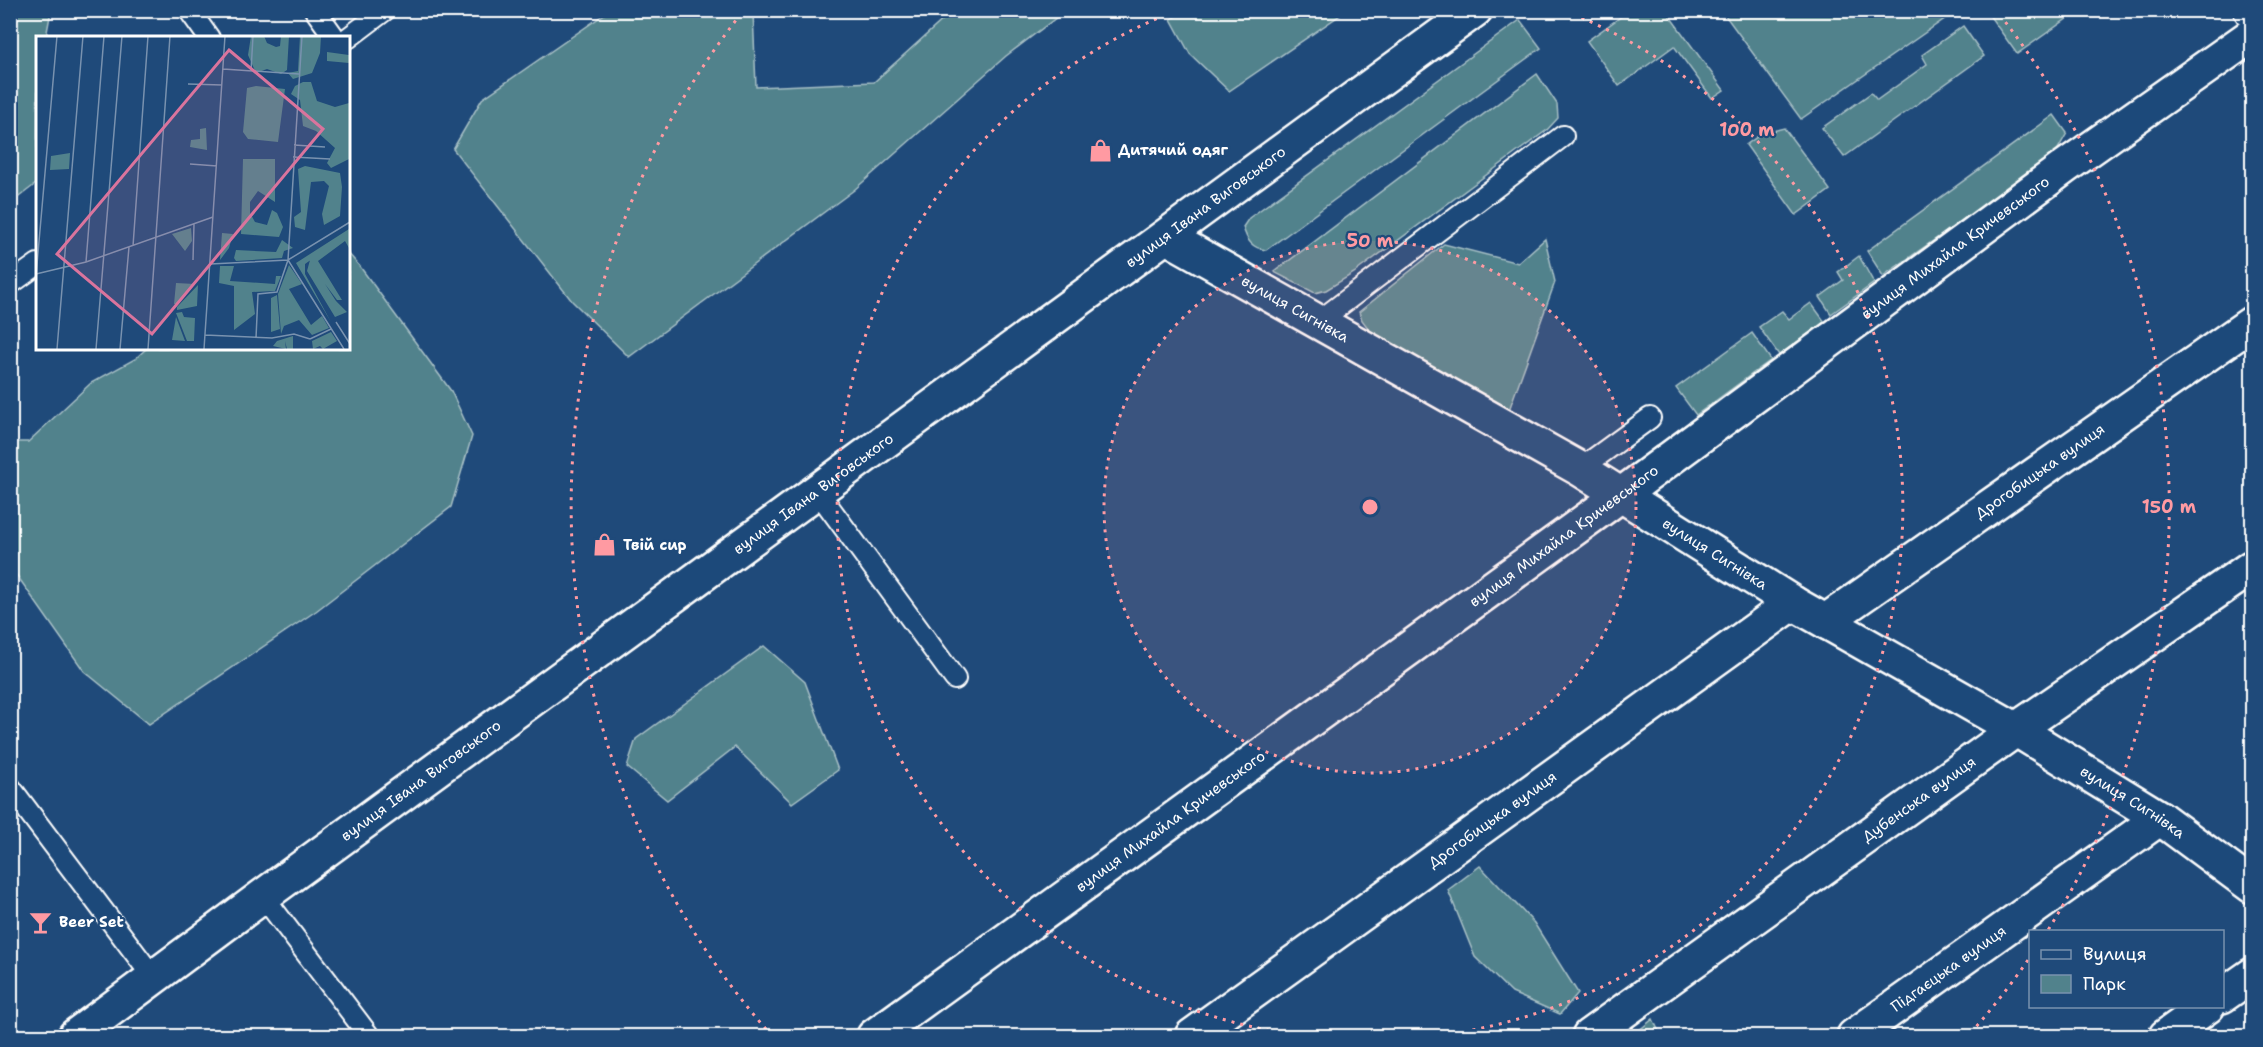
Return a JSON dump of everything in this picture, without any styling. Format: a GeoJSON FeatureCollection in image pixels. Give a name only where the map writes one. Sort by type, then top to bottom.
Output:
{"type":"FeatureCollection","features":[{"type":"Feature","properties":{"kind":"street","name":"вулиця Івана Виговського"},"geometry":{"type":"LineString","coordinates":[[75,1036],[1475,10]]}},
{"type":"Feature","properties":{"kind":"street","name":"вулиця Михайла Кричевського"},"geometry":{"type":"LineString","coordinates":[[874,1036],[1604,508],[1621,493],[2066,166],[2253,35]]}},
{"type":"Feature","properties":{"kind":"street","name":"вулиця Сигнівка"},"geometry":{"type":"LineString","coordinates":[[1167,237],[1621,493],[1793,603],[2017,730],[2160,818],[2253,886]]}},
{"type":"Feature","properties":{"kind":"street","name":"Дрогобицька вулиця"},"geometry":{"type":"LineString","coordinates":[[1828,623],[1843,609],[2253,323]]}},
{"type":"Feature","properties":{"kind":"street","name":"Дубенська вулиця"},"geometry":{"type":"LineString","coordinates":[[1588,1036],[2017,730],[2253,567]]}},
{"type":"Feature","properties":{"kind":"street","name":"Дрогобицька вулиця"},"geometry":{"type":"LineString","coordinates":[[1192,1036],[1793,603]]}},
{"type":"Feature","properties":{"kind":"street","name":"Підгаєцька вулиця"},"geometry":{"type":"LineString","coordinates":[[1854,1036],[2160,818]]}},
{"type":"Feature","properties":{"kind":"street"},"geometry":{"type":"LineString","coordinates":[[2224,995],[2253,975]]}},
{"type":"Feature","properties":{"kind":"street"},"geometry":{"type":"LineString","coordinates":[[2166,1036],[2205,1008]]}},
{"type":"Feature","properties":{"kind":"lane"},"geometry":{"type":"LineString","coordinates":[[189,10],[208,36]]}},
{"type":"Feature","properties":{"kind":"lane"},"geometry":{"type":"LineString","coordinates":[[315,10],[334,36]]}},
{"type":"Feature","properties":{"kind":"lane"},"geometry":{"type":"LineString","coordinates":[[350,36],[385,10]]}},
{"type":"Feature","properties":{"kind":"lane"},"geometry":{"type":"LineString","coordinates":[[2243,10],[2253,24]]}},
{"type":"Feature","properties":{"kind":"lane"},"geometry":{"type":"LineString","coordinates":[[1318,322],[1563,136]]}},
{"type":"Feature","properties":{"kind":"lane"},"geometry":{"type":"LineString","coordinates":[[10,284],[36,265]]}},
{"type":"Feature","properties":{"kind":"lane"},"geometry":{"type":"LineString","coordinates":[[1580,470],[1650,418]]}},
{"type":"Feature","properties":{"kind":"lane"},"geometry":{"type":"LineString","coordinates":[[818,492],[955,679]]}},
{"type":"Feature","properties":{"kind":"lane"},"geometry":{"type":"LineString","coordinates":[[12,790],[153,977]]}},
{"type":"Feature","properties":{"kind":"lane"},"geometry":{"type":"LineString","coordinates":[[263,896],[369,1036]]}},
{"type":"Feature","properties":{"kind":"green space"},"geometry":{"type":"Polygon","coordinates":[[[11,10],[51,11],[46,36],[36,36],[36,184],[11,203],[11,10]]]}},
{"type":"Feature","properties":{"kind":"green space"},"geometry":{"type":"Polygon","coordinates":[[[1942,10],[1946,18],[1801,119],[1722,11],[1942,10]]]}},
{"type":"Feature","properties":{"kind":"green space"},"geometry":{"type":"Polygon","coordinates":[[[609,11],[753,11],[756,87],[874,82],[946,17],[949,11],[1065,11],[1006,56],[854,190],[629,357],[572,301],[453,149],[482,99],[609,11]]]}},
{"type":"Feature","properties":{"kind":"green space"},"geometry":{"type":"Polygon","coordinates":[[[1184,11],[1346,11],[1229,91],[1190,54],[1171,19],[1184,11]]]}},
{"type":"Feature","properties":{"kind":"green space"},"geometry":{"type":"Polygon","coordinates":[[[1629,11],[1666,11],[1724,90],[1712,98],[1674,46],[1619,86],[1587,41],[1629,11]]]}},
{"type":"Feature","properties":{"kind":"green space"},"geometry":{"type":"Polygon","coordinates":[[[1995,11],[2063,11],[2068,18],[2017,54],[1989,15],[1995,11]]]}},
{"type":"Feature","properties":{"kind":"green space"},"geometry":{"type":"Polygon","coordinates":[[[1520,20],[1541,48],[1266,250],[1257,248],[1251,243],[1243,227],[1249,218],[1520,20]]]}},
{"type":"Feature","properties":{"kind":"green space"},"geometry":{"type":"Polygon","coordinates":[[[1963,26],[1984,56],[1844,157],[1822,128],[1871,93],[1877,100],[1927,64],[1922,55],[1963,26]]]}},
{"type":"Feature","properties":{"kind":"green space"},"geometry":{"type":"Polygon","coordinates":[[[1537,74],[1557,104],[1558,118],[1547,130],[1354,273],[1326,290],[1315,293],[1274,272],[1537,74]]]}},
{"type":"Feature","properties":{"kind":"green space"},"geometry":{"type":"Polygon","coordinates":[[[2054,115],[2067,133],[2054,156],[1883,276],[1867,251],[2054,115]]]}},
{"type":"Feature","properties":{"kind":"green space"},"geometry":{"type":"Polygon","coordinates":[[[1784,128],[1830,190],[1796,215],[1746,145],[1761,134],[1784,128]]]}},
{"type":"Feature","properties":{"kind":"green space"},"geometry":{"type":"Polygon","coordinates":[[[1545,239],[1555,282],[1508,413],[1371,332],[1362,320],[1359,312],[1444,244],[1518,263],[1545,239]]]}},
{"type":"Feature","properties":{"kind":"green space"},"geometry":{"type":"Polygon","coordinates":[[[350,255],[451,391],[472,436],[451,507],[316,611],[149,724],[84,671],[11,567],[11,442],[28,442],[91,383],[135,359],[145,350],[350,350],[350,255]]]}},
{"type":"Feature","properties":{"kind":"green space"},"geometry":{"type":"Polygon","coordinates":[[[1859,256],[1874,283],[1831,314],[1820,297],[1843,280],[1838,272],[1859,256]]]}},
{"type":"Feature","properties":{"kind":"green space"},"geometry":{"type":"Polygon","coordinates":[[[1811,303],[1825,322],[1779,355],[1759,327],[1782,311],[1789,319],[1811,303]]]}},
{"type":"Feature","properties":{"kind":"green space"},"geometry":{"type":"Polygon","coordinates":[[[1752,333],[1771,360],[1696,415],[1676,388],[1752,333]]]}},
{"type":"Feature","properties":{"kind":"green space"},"geometry":{"type":"Polygon","coordinates":[[[764,646],[805,682],[838,770],[792,803],[735,747],[667,800],[627,767],[636,739],[764,646]]]}},
{"type":"Feature","properties":{"kind":"green space"},"geometry":{"type":"Polygon","coordinates":[[[1480,866],[1534,923],[1578,993],[1560,1014],[1512,993],[1475,957],[1448,890],[1480,866]]]}},
{"type":"Feature","properties":{"kind":"green space"},"geometry":{"type":"Polygon","coordinates":[[[1653,1019],[1661,1036],[1632,1036],[1653,1019]]]}},
{"type":"Feature","properties":{"kind":"place","name":"Дитячий одяг"},"geometry":{"type":"Point","coordinates":[1100,150]}},
{"type":"Feature","properties":{"kind":"place","name":"Твій сир"},"geometry":{"type":"Point","coordinates":[605,545]}},
{"type":"Feature","properties":{"kind":"place","name":"Beer Set"},"geometry":{"type":"Point","coordinates":[41,922]}}]}
